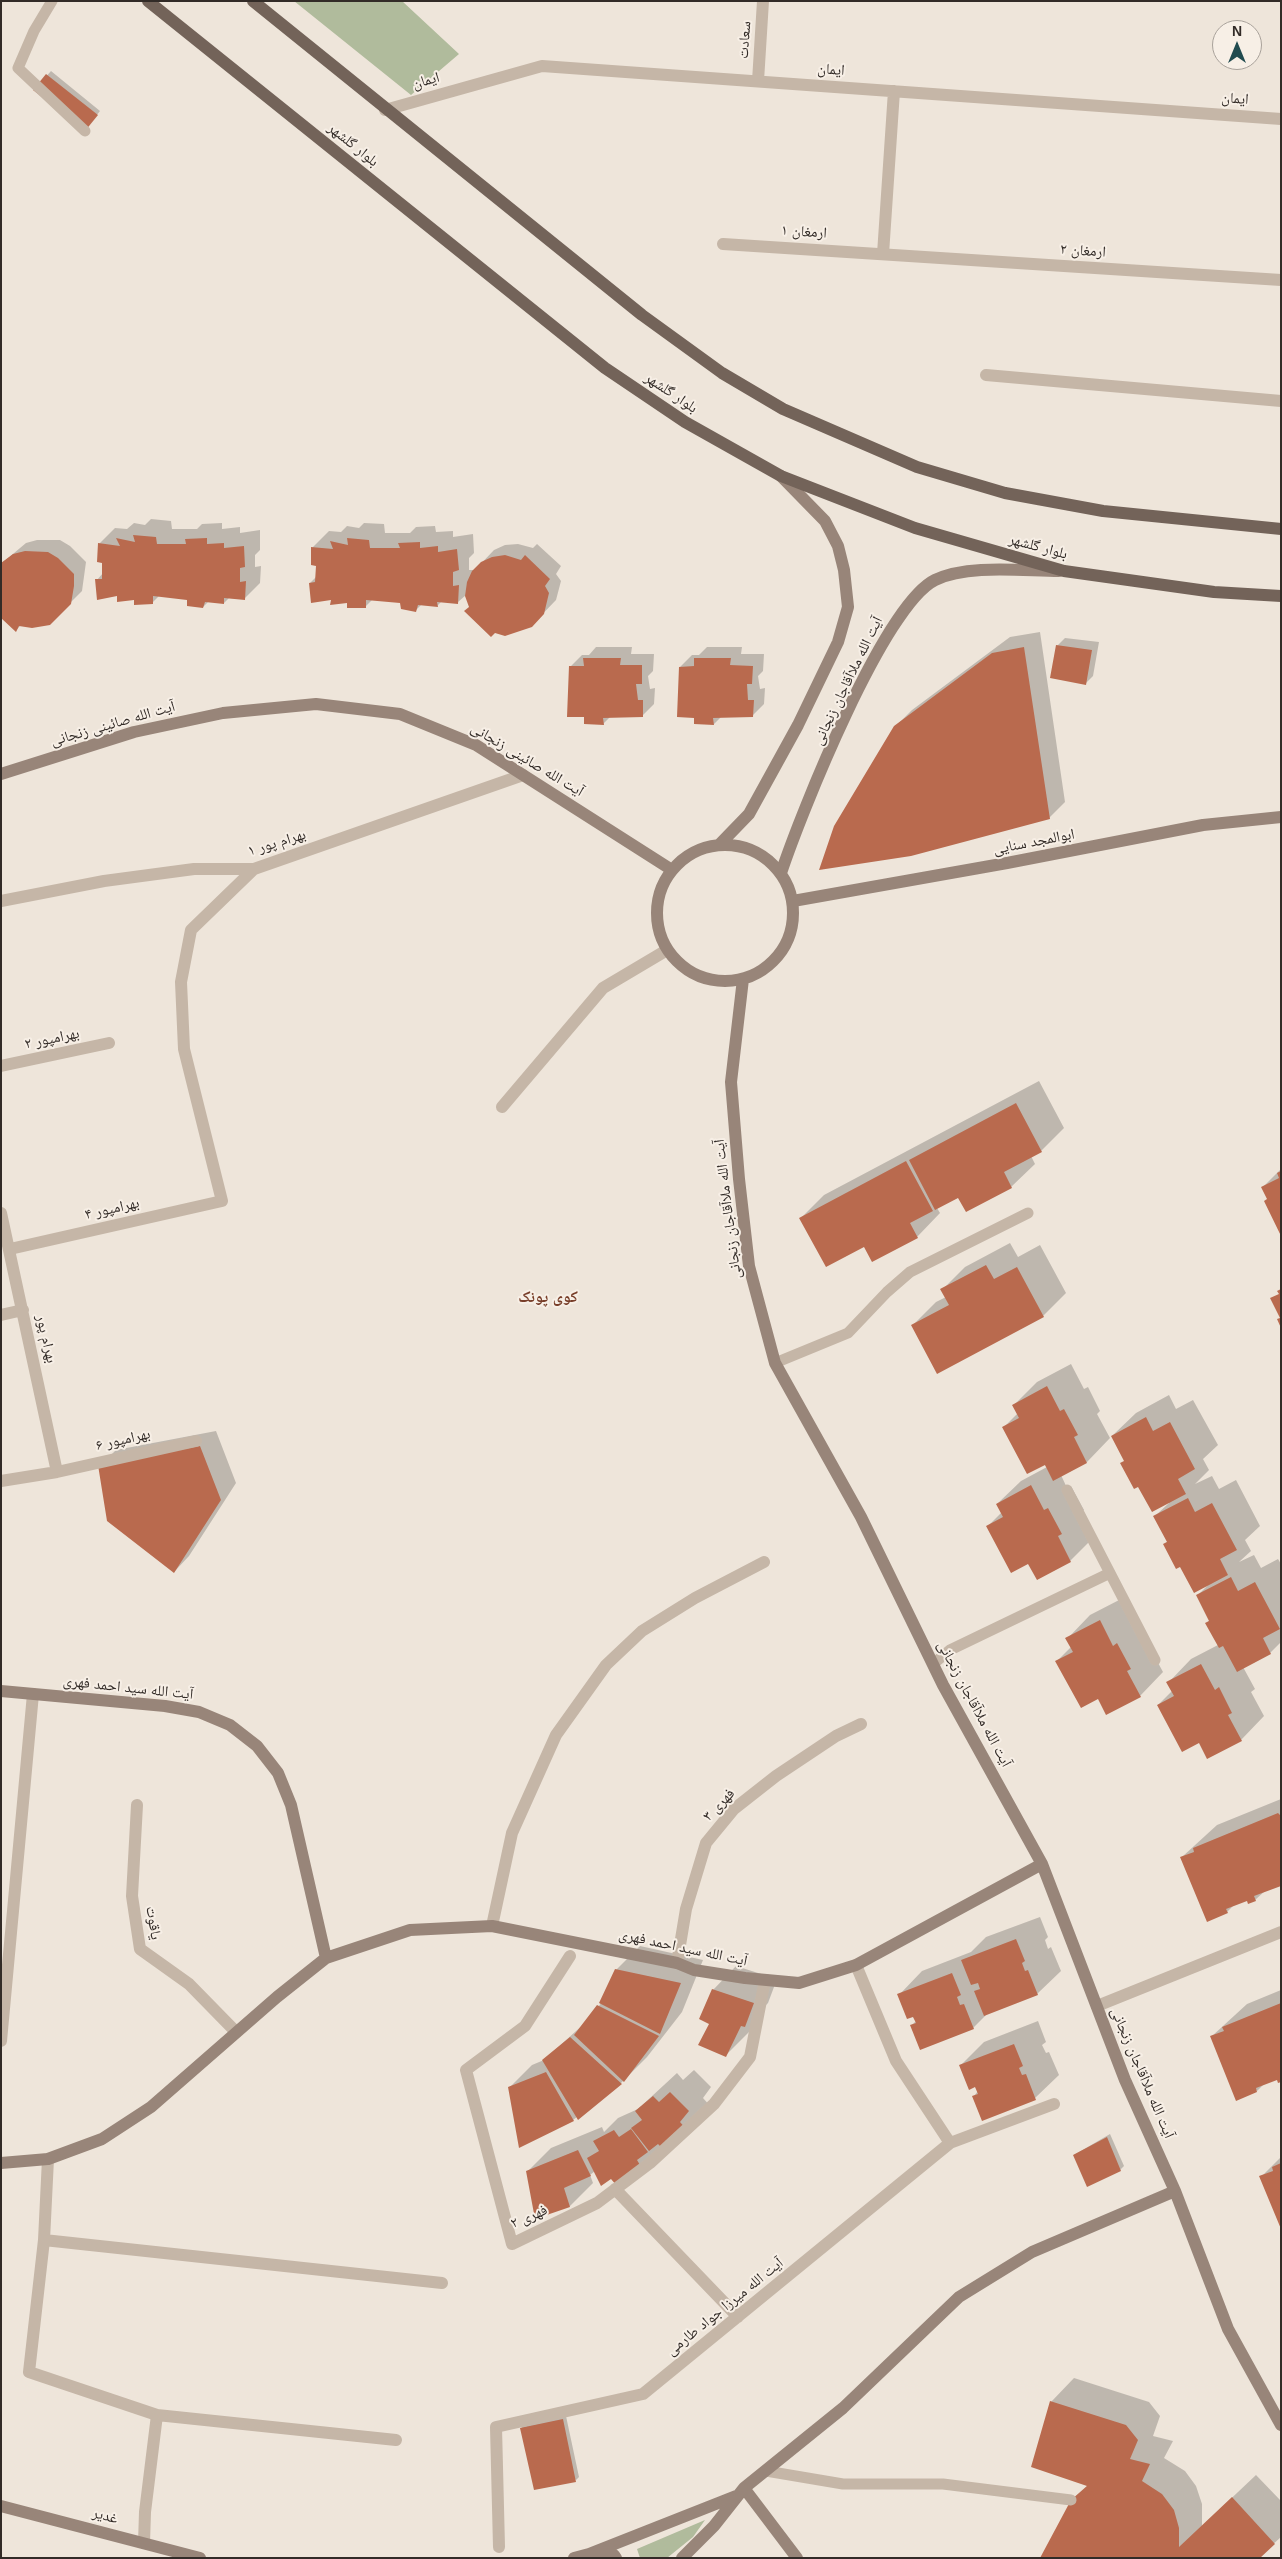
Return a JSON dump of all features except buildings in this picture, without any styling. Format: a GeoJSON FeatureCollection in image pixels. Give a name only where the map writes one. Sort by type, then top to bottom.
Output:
{"type":"FeatureCollection","features":[{"type":"Feature","properties":{"kind":"main road","name":"بلوار گلشهر"},"geometry":{"type":"LineString","coordinates":[[148,1],[605,368],[685,422],[781,476],[915,528],[1064,572],[1214,592],[1281,596]]}},
{"type":"Feature","properties":{"kind":"main road"},"geometry":{"type":"LineString","coordinates":[[253,1],[385,110],[642,315],[722,373],[783,409],[917,467],[1005,493],[1103,511],[1281,530]]}},
{"type":"Feature","properties":{"kind":"main road","name":"آیت الله ملاآقاجان زنجانی"},"geometry":{"type":"LineString","coordinates":[[719,845],[749,814],[798,725],[838,642],[848,607],[844,570],[838,546],[825,521],[781,476]]}},
{"type":"Feature","properties":{"kind":"main road","name":"آیت الله ملاآقاجان زنجانی"},"geometry":{"type":"LineString","coordinates":[[781,873],[794,834],[881,645],[901,613],[922,587],[937,579],[990,570],[1064,572]]}},
{"type":"Feature","properties":{"kind":"main road","name":"آیت الله صائینی زنجانی"},"geometry":{"type":"LineString","coordinates":[[1,774],[134,732],[223,713],[316,704],[400,714],[476,745],[672,870]]}},
{"type":"Feature","properties":{"kind":"main road","name":"ابوالمجد سنایی"},"geometry":{"type":"LineString","coordinates":[[793,901],[1007,864],[1203,826],[1281,817]]}},
{"type":"Feature","properties":{"kind":"main road"},"geometry":{"type":"LineString","coordinates":[[719,845],[736,845],[753,851],[768,860],[781,873],[789,886],[793,901],[794,918],[791,934],[783,950],[766,968],[743,979],[714,981],[687,970],[667,950],[660,934],[657,909],[663,884],[672,870],[685,857],[701,849],[719,845]]}},
{"type":"Feature","properties":{"kind":"main road","name":"آیت الله ملاآقاجان زنجانی"},"geometry":{"type":"LineString","coordinates":[[743,979],[731,1082],[739,1179],[748,1266],[775,1363],[861,1517],[932,1664],[1042,1864],[1125,2080],[1175,2191],[1228,2329],[1281,2425]]}},
{"type":"Feature","properties":{"kind":"main road","name":"آیت الله سید احمد فهری"},"geometry":{"type":"LineString","coordinates":[[1,1691],[165,1706],[199,1712],[230,1726],[257,1746],[278,1773],[291,1805],[326,1958]]}},
{"type":"Feature","properties":{"kind":"main road","name":"آیت الله سید احمد فهری"},"geometry":{"type":"LineString","coordinates":[[1,2163],[48,2159],[102,2139],[142,2112],[326,1958],[410,1930],[492,1926],[677,1963],[694,1970],[799,1983],[856,1965],[1042,1864]]}},
{"type":"Feature","properties":{"kind":"main road"},"geometry":{"type":"LineString","coordinates":[[682,2558],[714,2526],[740,2492],[843,2408],[960,2297],[1032,2252],[1175,2191]]}},
{"type":"Feature","properties":{"kind":"main road"},"geometry":{"type":"LineString","coordinates":[[574,2558],[589,2554],[740,2492]]}},
{"type":"Feature","properties":{"kind":"main road"},"geometry":{"type":"LineString","coordinates":[[740,2492],[796,2558]]}},
{"type":"Feature","properties":{"kind":"main road","name":"غدیر"},"geometry":{"type":"LineString","coordinates":[[1,2506],[200,2558]]}},
{"type":"Feature","properties":{"kind":"main road"},"geometry":{"type":"LineString","coordinates":[[589,2554],[614,2555],[616,2558]]}},
{"type":"Feature","properties":{"kind":"street","name":"سعادت"},"geometry":{"type":"LineString","coordinates":[[758,81],[763,1]]}},
{"type":"Feature","properties":{"kind":"street","name":"ایمان"},"geometry":{"type":"LineString","coordinates":[[385,110],[542,66],[1281,119]]}},
{"type":"Feature","properties":{"kind":"street"},"geometry":{"type":"LineString","coordinates":[[883,254],[894,91]]}},
{"type":"Feature","properties":{"kind":"street","name":"ارمغان ۱"},"geometry":{"type":"LineString","coordinates":[[723,244],[883,254]]}},
{"type":"Feature","properties":{"kind":"street","name":"ارمغان ۲"},"geometry":{"type":"LineString","coordinates":[[883,254],[1281,280]]}},
{"type":"Feature","properties":{"kind":"street"},"geometry":{"type":"LineString","coordinates":[[986,375],[1281,402]]}},
{"type":"Feature","properties":{"kind":"street","name":"بهرام پور ۱"},"geometry":{"type":"LineString","coordinates":[[1,901],[104,881],[194,869],[254,869],[523,775]]}},
{"type":"Feature","properties":{"kind":"street","name":"بهرامپور ۴"},"geometry":{"type":"LineString","coordinates":[[10,1249],[222,1201],[184,1049],[181,982],[191,930],[254,869]]}},
{"type":"Feature","properties":{"kind":"street"},"geometry":{"type":"LineString","coordinates":[[502,1107],[602,988],[667,950]]}},
{"type":"Feature","properties":{"kind":"street","name":"بهرامپور ۲"},"geometry":{"type":"LineString","coordinates":[[1,1066],[109,1043]]}},
{"type":"Feature","properties":{"kind":"street","name":"بهرام پور"},"geometry":{"type":"LineString","coordinates":[[1,1213],[57,1472]]}},
{"type":"Feature","properties":{"kind":"street"},"geometry":{"type":"LineString","coordinates":[[1,1314],[23,1310]]}},
{"type":"Feature","properties":{"kind":"street","name":"بهرامپور ۶"},"geometry":{"type":"LineString","coordinates":[[1,1481],[57,1472],[196,1440]]}},
{"type":"Feature","properties":{"kind":"street"},"geometry":{"type":"LineString","coordinates":[[492,1926],[512,1834],[556,1735],[606,1665],[642,1631],[695,1598],[764,1562]]}},
{"type":"Feature","properties":{"kind":"street"},"geometry":{"type":"LineString","coordinates":[[1,2040],[33,1694]]}},
{"type":"Feature","properties":{"kind":"street","name":"فهری ۳"},"geometry":{"type":"LineString","coordinates":[[677,1963],[686,1909],[706,1843],[734,1809],[776,1776],[836,1736],[861,1724]]}},
{"type":"Feature","properties":{"kind":"street","name":"یاقوت"},"geometry":{"type":"LineString","coordinates":[[137,1805],[132,1896],[140,1949],[189,1984],[236,2032]]}},
{"type":"Feature","properties":{"kind":"street"},"geometry":{"type":"LineString","coordinates":[[1097,2006],[1281,1932]]}},
{"type":"Feature","properties":{"kind":"street","name":"فهری ۲"},"geometry":{"type":"LineString","coordinates":[[570,1956],[525,2026],[466,2070],[512,2244],[596,2203],[615,2190],[650,2163],[714,2104],[750,2057],[765,1980]]}},
{"type":"Feature","properties":{"kind":"street"},"geometry":{"type":"LineString","coordinates":[[856,1965],[896,2061],[950,2143]]}},
{"type":"Feature","properties":{"kind":"street","name":"آیت الله میرزا جواد طارمی"},"geometry":{"type":"LineString","coordinates":[[500,2547],[496,2427],[643,2394],[950,2143],[1054,2104]]}},
{"type":"Feature","properties":{"kind":"street"},"geometry":{"type":"LineString","coordinates":[[48,2159],[44,2240],[30,2372],[157,2415],[396,2440]]}},
{"type":"Feature","properties":{"kind":"street"},"geometry":{"type":"LineString","coordinates":[[615,2190],[738,2317]]}},
{"type":"Feature","properties":{"kind":"street"},"geometry":{"type":"LineString","coordinates":[[44,2240],[442,2282]]}},
{"type":"Feature","properties":{"kind":"street"},"geometry":{"type":"LineString","coordinates":[[144,2543],[145,2512],[157,2415]]}},
{"type":"Feature","properties":{"kind":"lane"},"geometry":{"type":"LineString","coordinates":[[52,1],[34,31],[18,68],[85,131]]}},
{"type":"Feature","properties":{"kind":"lane"},"geometry":{"type":"LineString","coordinates":[[775,1363],[848,1333],[887,1292],[910,1272],[1028,1214]]}},
{"type":"Feature","properties":{"kind":"lane"},"geometry":{"type":"LineString","coordinates":[[1066,1490],[1155,1660]]}},
{"type":"Feature","properties":{"kind":"lane"},"geometry":{"type":"LineString","coordinates":[[932,1664],[950,1650],[1110,1573]]}},
{"type":"Feature","properties":{"kind":"lane"},"geometry":{"type":"LineString","coordinates":[[766,2471],[843,2484],[943,2484],[1071,2500]]}},
{"type":"Feature","properties":{"kind":"green space"},"geometry":{"type":"Polygon","coordinates":[[[294,1],[402,1],[459,54],[411,95],[294,1]]]}},
{"type":"Feature","properties":{"kind":"green space"},"geometry":{"type":"Polygon","coordinates":[[[705,2520],[693,2537],[667,2558],[640,2558],[637,2549],[705,2520]]]}},
{"type":"Feature","properties":{"kind":"district","name":"کوی پونک"},"geometry":{"type":"Point","coordinates":[548,1298]}}]}
